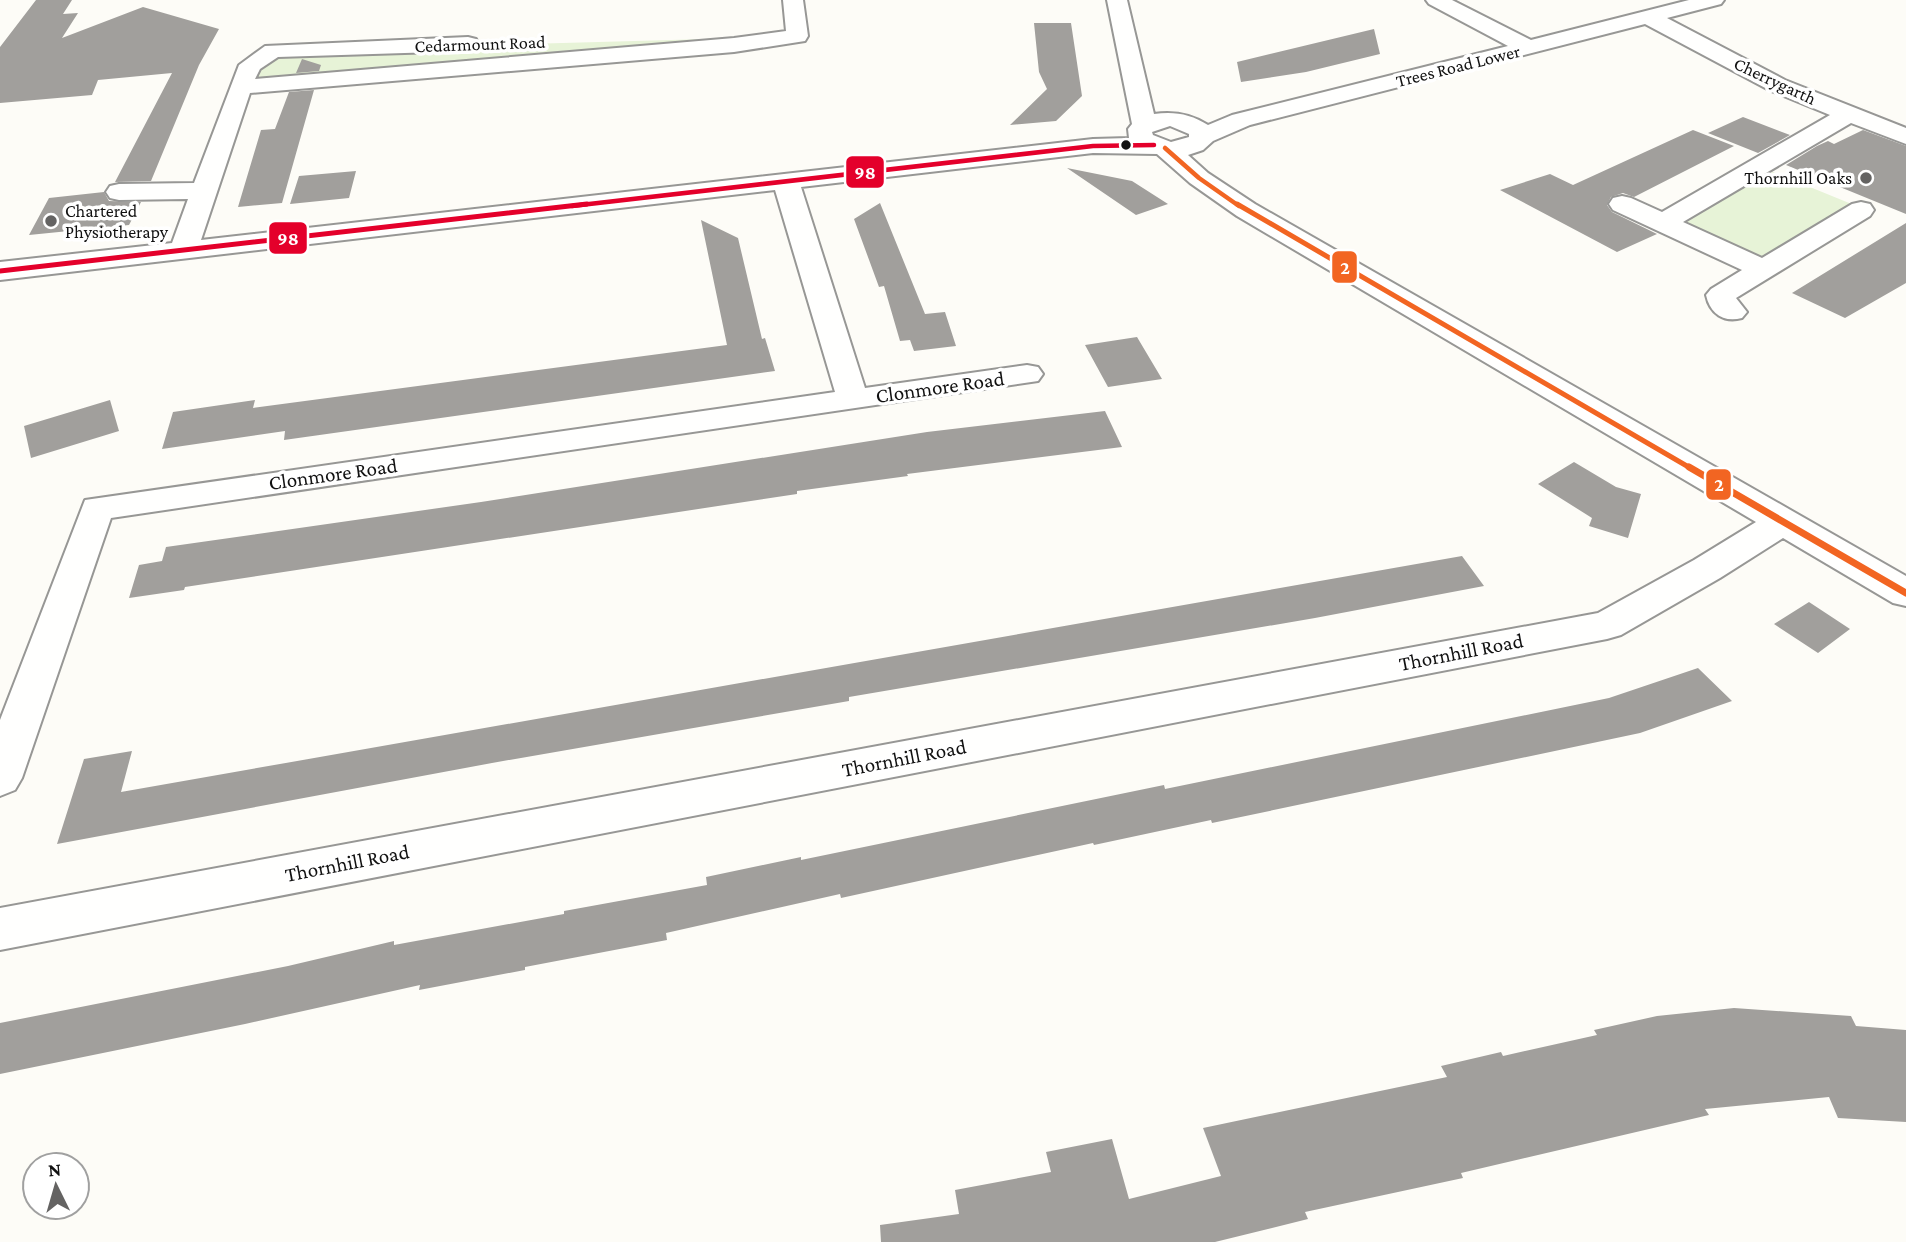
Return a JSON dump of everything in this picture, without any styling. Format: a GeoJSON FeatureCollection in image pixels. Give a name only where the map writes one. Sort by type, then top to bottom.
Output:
{"type":"FeatureCollection","features":[{"type":"Feature","properties":{"kind":"street","name":"Cedarmount Road"},"geometry":{"type":"LineString","coordinates":[[240,88],[734,45],[797,36],[793,0]]}},
{"type":"Feature","properties":{"kind":"street"},"geometry":{"type":"LineString","coordinates":[[1117,0],[1166,131],[1199,178],[1246,210],[1906,593]]}},
{"type":"Feature","properties":{"kind":"street"},"geometry":{"type":"LineString","coordinates":[[1436,0],[1530,48]]}},
{"type":"Feature","properties":{"kind":"street","name":"Trees Road Lower"},"geometry":{"type":"LineString","coordinates":[[1166,131],[1241,120],[1714,0]]}},
{"type":"Feature","properties":{"kind":"street","name":"Cherrygarth"},"geometry":{"type":"LineString","coordinates":[[1648,17],[1776,85],[1906,137]]}},
{"type":"Feature","properties":{"kind":"street","name":"Cedarmount Road"},"geometry":{"type":"LineString","coordinates":[[511,43],[719,37],[731,39],[734,45]]}},
{"type":"Feature","properties":{"kind":"street","name":"Cedarmount Road"},"geometry":{"type":"LineString","coordinates":[[264,55],[273,51],[303,48],[483,43]]}},
{"type":"Feature","properties":{"kind":"street"},"geometry":{"type":"LineString","coordinates":[[243,46],[264,55]]}},
{"type":"Feature","properties":{"kind":"street"},"geometry":{"type":"LineString","coordinates":[[189,237],[240,88],[250,65],[264,55]]}},
{"type":"Feature","properties":{"kind":"street"},"geometry":{"type":"LineString","coordinates":[[1663,223],[1849,114]]}},
{"type":"Feature","properties":{"kind":"street"},"geometry":{"type":"LineString","coordinates":[[0,245],[84,236],[189,237],[786,183],[1093,146],[1166,131]]}},
{"type":"Feature","properties":{"kind":"street","name":"Clonmore Road"},"geometry":{"type":"LineString","coordinates":[[786,183],[853,400]]}},
{"type":"Feature","properties":{"kind":"street"},"geometry":{"type":"LineString","coordinates":[[119,192],[152,189],[183,192],[205,190]]}},
{"type":"Feature","properties":{"kind":"street"},"geometry":{"type":"LineString","coordinates":[[1622,204],[1762,269]]}},
{"type":"Feature","properties":{"kind":"street"},"geometry":{"type":"LineString","coordinates":[[1732,312],[1723,304],[1721,295],[1861,209]]}},
{"type":"Feature","properties":{"kind":"street"},"geometry":{"type":"LineString","coordinates":[[72,262],[84,236]]}},
{"type":"Feature","properties":{"kind":"street"},"geometry":{"type":"LineString","coordinates":[[0,271],[72,262],[189,237]]}},
{"type":"Feature","properties":{"kind":"street","name":"Clonmore Road"},"geometry":{"type":"LineString","coordinates":[[0,778],[97,508],[1027,374]]}},
{"type":"Feature","properties":{"kind":"street","name":"Thornhill Road"},"geometry":{"type":"LineString","coordinates":[[0,929],[1607,625],[1707,569],[1783,521]]}},
{"type":"Feature","properties":{"kind":"green space"},"geometry":{"type":"Polygon","coordinates":[[[707,39],[262,80],[255,74],[270,57],[301,50],[707,39]]]}},
{"type":"Feature","properties":{"kind":"green space"},"geometry":{"type":"Polygon","coordinates":[[[1773,172],[1854,205],[1759,260],[1675,224],[1773,172]]]}},
{"type":"Feature","properties":{"kind":"building"},"geometry":{"type":"Polygon","coordinates":[[[36,0],[72,0],[63,14],[78,13],[62,38],[143,7],[219,29],[199,65],[151,181],[115,182],[172,73],[98,80],[92,95],[0,103],[0,47],[36,0]]]}},
{"type":"Feature","properties":{"kind":"building"},"geometry":{"type":"Polygon","coordinates":[[[1034,23],[1071,23],[1082,96],[1056,121],[1010,125],[1047,89],[1039,72],[1034,23]]]}},
{"type":"Feature","properties":{"kind":"building"},"geometry":{"type":"Polygon","coordinates":[[[1374,29],[1380,54],[1306,72],[1241,82],[1237,62],[1374,29]]]}},
{"type":"Feature","properties":{"kind":"building"},"geometry":{"type":"Polygon","coordinates":[[[302,59],[321,65],[319,71],[296,73],[302,59]]]}},
{"type":"Feature","properties":{"kind":"building"},"geometry":{"type":"Polygon","coordinates":[[[314,90],[282,203],[238,207],[261,130],[275,129],[289,92],[314,90]]]}},
{"type":"Feature","properties":{"kind":"building"},"geometry":{"type":"Polygon","coordinates":[[[1743,117],[1790,135],[1758,153],[1708,133],[1743,117]]]}},
{"type":"Feature","properties":{"kind":"building"},"geometry":{"type":"Polygon","coordinates":[[[1693,130],[1734,146],[1634,197],[1623,193],[1611,197],[1607,205],[1612,212],[1657,234],[1617,252],[1500,190],[1550,174],[1573,185],[1693,130]]]}},
{"type":"Feature","properties":{"kind":"building","name":"Thornhill Oaks"},"geometry":{"type":"Polygon","coordinates":[[[1863,130],[1906,146],[1906,214],[1786,165],[1828,141],[1834,144],[1863,130]]]}},
{"type":"Feature","properties":{"kind":"building"},"geometry":{"type":"Polygon","coordinates":[[[1067,168],[1132,181],[1168,204],[1136,215],[1067,168]]]}},
{"type":"Feature","properties":{"kind":"building"},"geometry":{"type":"Polygon","coordinates":[[[356,171],[349,198],[290,204],[299,176],[356,171]]]}},
{"type":"Feature","properties":{"kind":"building"},"geometry":{"type":"Polygon","coordinates":[[[104,192],[109,201],[141,202],[129,225],[29,235],[49,198],[104,192]]]}},
{"type":"Feature","properties":{"kind":"building"},"geometry":{"type":"Polygon","coordinates":[[[880,203],[925,314],[945,312],[956,346],[914,351],[910,340],[900,341],[884,286],[879,287],[854,219],[880,203]]]}},
{"type":"Feature","properties":{"kind":"building"},"geometry":{"type":"Polygon","coordinates":[[[701,220],[738,238],[762,339],[765,338],[775,371],[284,440],[285,431],[162,449],[173,412],[255,400],[253,408],[727,345],[701,220]]]}},
{"type":"Feature","properties":{"kind":"building"},"geometry":{"type":"Polygon","coordinates":[[[1906,223],[1906,283],[1845,318],[1792,293],[1906,223]]]}},
{"type":"Feature","properties":{"kind":"building"},"geometry":{"type":"Polygon","coordinates":[[[1137,337],[1162,379],[1108,387],[1085,345],[1137,337]]]}},
{"type":"Feature","properties":{"kind":"building"},"geometry":{"type":"Polygon","coordinates":[[[110,400],[119,431],[31,458],[24,426],[110,400]]]}},
{"type":"Feature","properties":{"kind":"building"},"geometry":{"type":"Polygon","coordinates":[[[1105,411],[1122,447],[907,474],[908,476],[797,491],[797,494],[185,587],[184,590],[129,598],[139,565],[162,561],[166,547],[481,502],[927,432],[1105,411]]]}},
{"type":"Feature","properties":{"kind":"building"},"geometry":{"type":"Polygon","coordinates":[[[1574,462],[1616,487],[1641,494],[1628,538],[1589,526],[1592,518],[1538,484],[1574,462]]]}},
{"type":"Feature","properties":{"kind":"building"},"geometry":{"type":"Polygon","coordinates":[[[1462,556],[1484,586],[1315,618],[849,697],[849,701],[492,763],[57,844],[84,759],[132,751],[121,792],[1462,556]]]}},
{"type":"Feature","properties":{"kind":"building"},"geometry":{"type":"Polygon","coordinates":[[[1809,602],[1850,629],[1818,653],[1774,624],[1809,602]]]}},
{"type":"Feature","properties":{"kind":"building"},"geometry":{"type":"Polygon","coordinates":[[[1698,668],[1732,701],[1640,733],[1212,823],[1211,820],[1094,845],[1093,843],[841,898],[840,894],[666,933],[667,940],[419,990],[420,985],[0,1074],[0,1023],[288,966],[394,941],[394,945],[564,914],[564,911],[707,885],[706,877],[801,857],[801,860],[1164,785],[1165,789],[1609,698],[1698,668]]]}},
{"type":"Feature","properties":{"kind":"building"},"geometry":{"type":"Polygon","coordinates":[[[1734,1008],[1851,1016],[1856,1026],[1906,1030],[1906,1122],[1838,1118],[1829,1097],[1705,1109],[1709,1115],[1461,1173],[1463,1178],[1305,1212],[1308,1219],[1215,1242],[881,1242],[880,1225],[959,1214],[955,1190],[1051,1172],[1046,1152],[1112,1139],[1129,1199],[1221,1176],[1203,1128],[1447,1077],[1441,1066],[1501,1052],[1503,1056],[1597,1035],[1594,1030],[1657,1016],[1734,1008]]]}},
{"type":"Feature","properties":{"kind":"transit line","name":"98"},"geometry":{"type":"LineString","coordinates":[[0,271],[1093,146],[1154,145]]}},
{"type":"Feature","properties":{"kind":"transit line","name":"2"},"geometry":{"type":"LineString","coordinates":[[1165,148],[1199,178],[1246,210],[1906,593]]}},
{"type":"Feature","properties":{"kind":"place","name":"Thornhill Oaks"},"geometry":{"type":"Point","coordinates":[1866,178]}},
{"type":"Feature","properties":{"kind":"place","name":"Chartered Physiotherapy"},"geometry":{"type":"Point","coordinates":[51,221]}}]}
